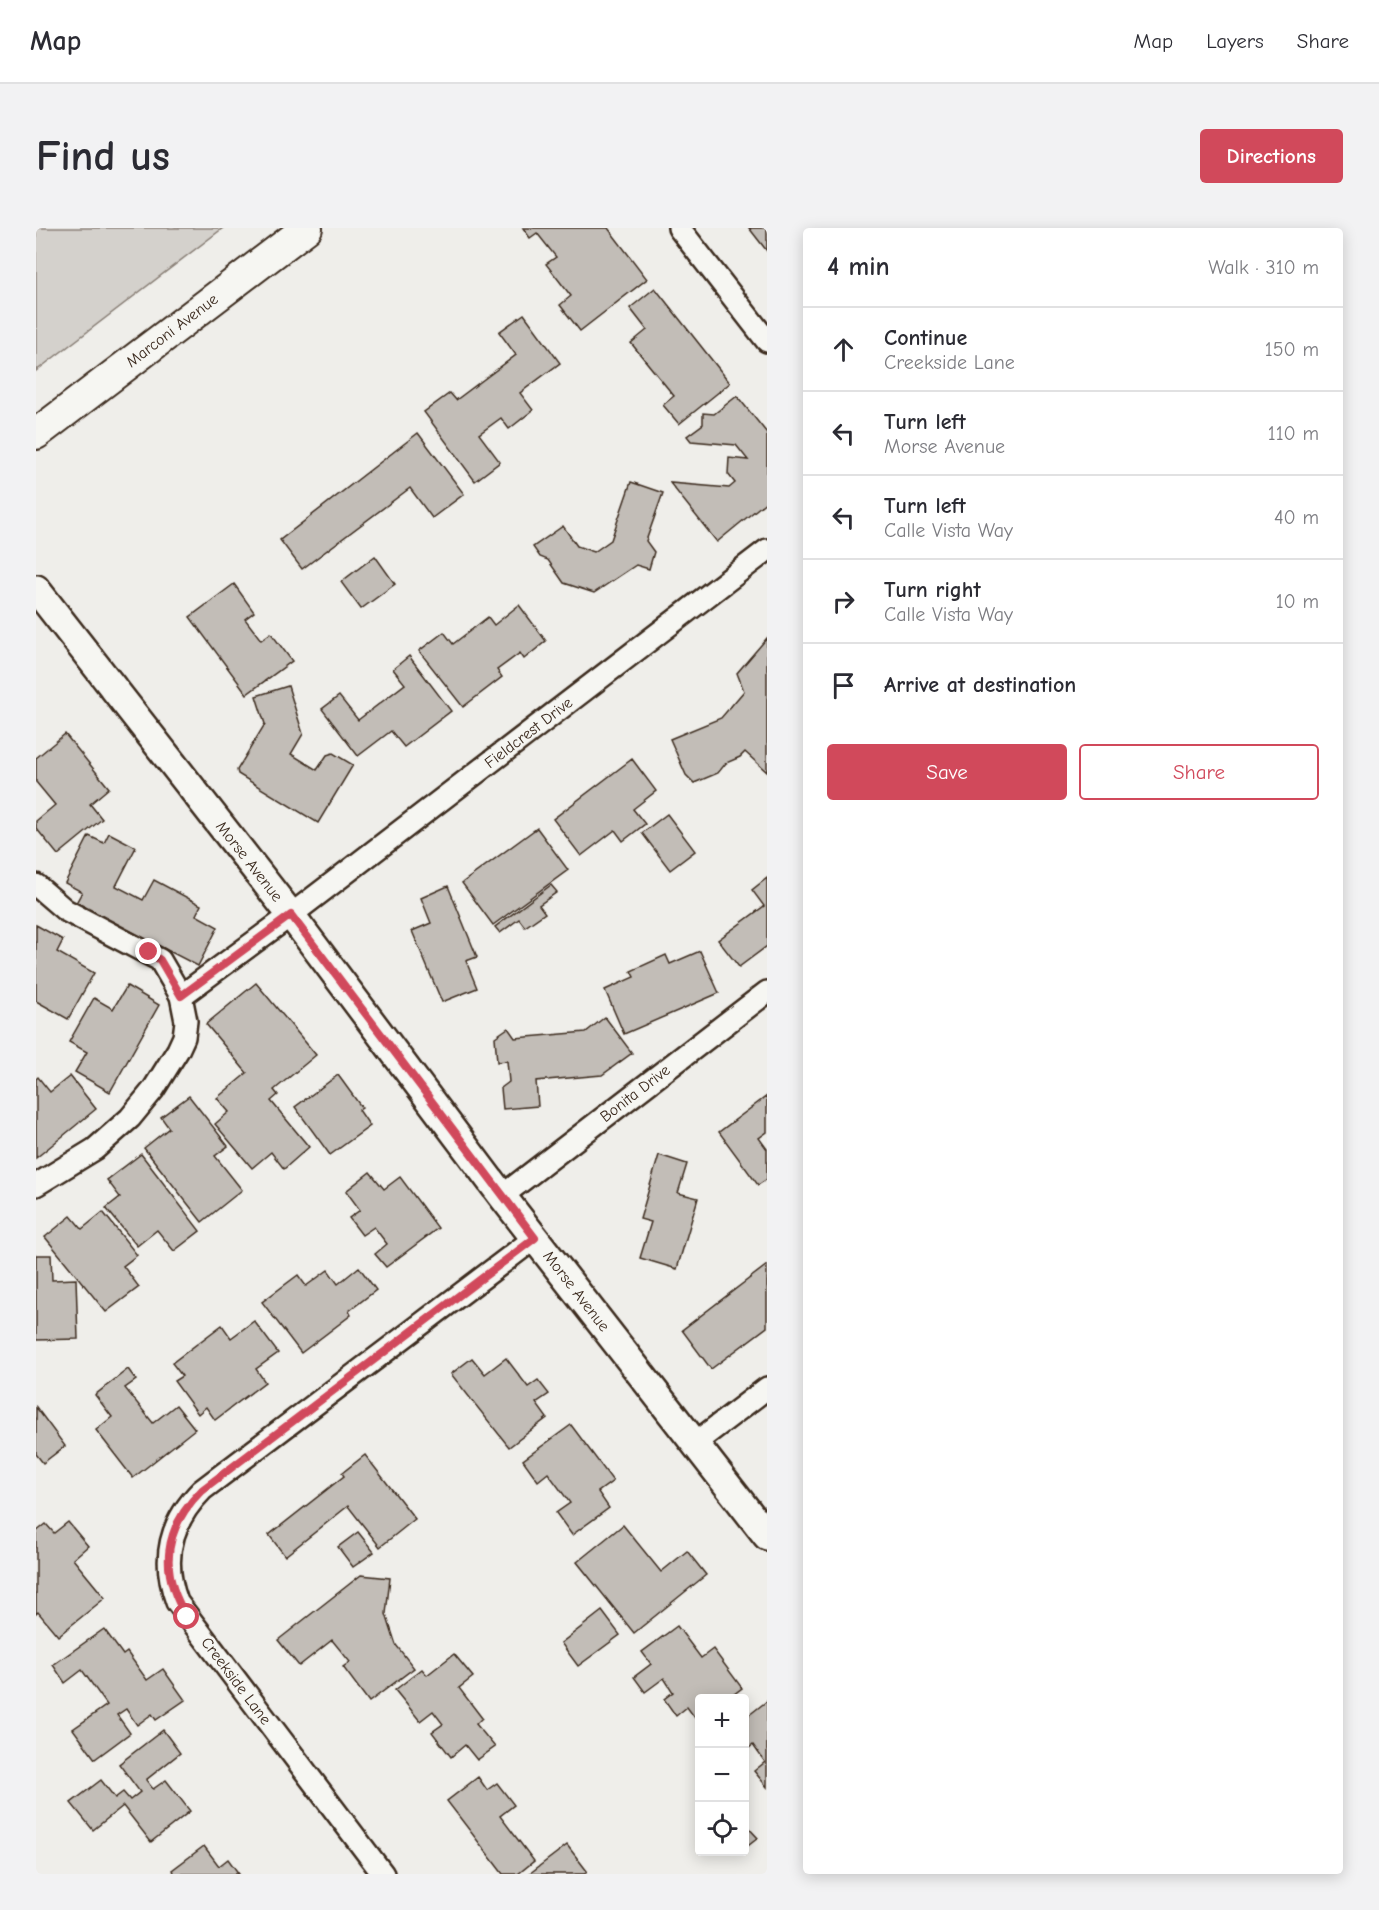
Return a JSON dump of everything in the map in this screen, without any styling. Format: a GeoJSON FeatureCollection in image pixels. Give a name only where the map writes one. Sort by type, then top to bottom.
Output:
{"type":"FeatureCollection","features":[{"type":"Feature","properties":{"kind":"main road","name":"Marconi Avenue"},"geometry":{"type":"LineString","coordinates":[[36,434],[308,228]]}},
{"type":"Feature","properties":{"kind":"street"},"geometry":{"type":"LineString","coordinates":[[679,228],[767,342]]}},
{"type":"Feature","properties":{"kind":"street","name":"Fieldcrest Drive"},"geometry":{"type":"LineString","coordinates":[[181,996],[291,915],[767,550]]}},
{"type":"Feature","properties":{"kind":"street","name":"Morse Avenue"},"geometry":{"type":"LineString","coordinates":[[36,589],[291,915],[502,1196],[767,1536]]}},
{"type":"Feature","properties":{"kind":"street"},"geometry":{"type":"LineString","coordinates":[[36,885],[65,910],[160,960],[181,996],[186,1021],[184,1037],[153,1090],[130,1118],[95,1149],[36,1185]]}},
{"type":"Feature","properties":{"kind":"street","name":"Bonita Drive"},"geometry":{"type":"LineString","coordinates":[[502,1196],[767,992]]}},
{"type":"Feature","properties":{"kind":"street","name":"Creekside Lane"},"geometry":{"type":"LineString","coordinates":[[383,1874],[177,1602],[168,1568],[172,1533],[179,1517],[202,1490],[535,1238]]}},
{"type":"Feature","properties":{"kind":"street"},"geometry":{"type":"LineString","coordinates":[[695,1443],[767,1388]]}},
{"type":"Feature","properties":{"kind":"shaded area"},"geometry":{"type":"Polygon","coordinates":[[[36,228],[223,228],[36,371],[36,228]]]}},
{"type":"Feature","properties":{"kind":"building"},"geometry":{"type":"Polygon","coordinates":[[[523,228],[608,228],[647,279],[580,331],[560,305],[571,296],[546,264],[556,257],[537,233],[530,238],[523,228]]]}},
{"type":"Feature","properties":{"kind":"building"},"geometry":{"type":"Polygon","coordinates":[[[749,228],[767,228],[767,251],[749,228]]]}},
{"type":"Feature","properties":{"kind":"building"},"geometry":{"type":"Polygon","coordinates":[[[655,288],[730,383],[679,424],[663,405],[674,396],[631,343],[647,330],[630,308],[655,288]]]}},
{"type":"Feature","properties":{"kind":"building"},"geometry":{"type":"Polygon","coordinates":[[[524,314],[560,363],[520,393],[533,410],[509,429],[501,418],[479,434],[500,462],[475,481],[424,412],[450,393],[456,400],[516,355],[499,332],[524,314]]]}},
{"type":"Feature","properties":{"kind":"building"},"geometry":{"type":"Polygon","coordinates":[[[737,396],[767,433],[767,501],[717,542],[670,483],[729,488],[735,483],[728,474],[729,458],[748,460],[736,445],[691,441],[687,436],[703,424],[703,413],[714,414],[737,396]]]}},
{"type":"Feature","properties":{"kind":"building"},"geometry":{"type":"Polygon","coordinates":[[[418,433],[464,494],[432,518],[410,488],[302,569],[280,540],[418,433]]]}},
{"type":"Feature","properties":{"kind":"building"},"geometry":{"type":"Polygon","coordinates":[[[631,482],[663,493],[646,541],[654,552],[649,569],[636,565],[594,593],[564,583],[548,560],[540,557],[533,547],[563,526],[577,546],[594,552],[611,540],[631,482]]]}},
{"type":"Feature","properties":{"kind":"building"},"geometry":{"type":"Polygon","coordinates":[[[375,556],[395,584],[361,609],[341,582],[375,556]]]}},
{"type":"Feature","properties":{"kind":"building"},"geometry":{"type":"Polygon","coordinates":[[[234,584],[254,612],[245,619],[261,640],[271,633],[292,661],[247,694],[190,617],[234,584]]]}},
{"type":"Feature","properties":{"kind":"building"},"geometry":{"type":"Polygon","coordinates":[[[519,605],[546,641],[524,659],[520,653],[497,670],[502,677],[463,707],[419,651],[444,632],[453,644],[488,617],[494,625],[519,605]]]}},
{"type":"Feature","properties":{"kind":"building"},"geometry":{"type":"Polygon","coordinates":[[[767,638],[767,772],[745,752],[740,757],[726,763],[718,773],[694,783],[686,775],[670,739],[721,718],[744,691],[737,673],[767,638]]]}},
{"type":"Feature","properties":{"kind":"building"},"geometry":{"type":"Polygon","coordinates":[[[409,656],[451,711],[404,747],[391,731],[358,756],[322,709],[339,696],[358,720],[405,684],[393,669],[409,656]]]}},
{"type":"Feature","properties":{"kind":"building"},"geometry":{"type":"Polygon","coordinates":[[[288,686],[303,734],[291,754],[317,770],[327,755],[333,753],[353,765],[318,823],[238,774],[237,770],[265,724],[256,696],[288,686]]]}},
{"type":"Feature","properties":{"kind":"building"},"geometry":{"type":"Polygon","coordinates":[[[65,734],[109,788],[90,804],[102,819],[58,855],[36,828],[36,821],[55,805],[36,782],[36,758],[65,734]]]}},
{"type":"Feature","properties":{"kind":"building"},"geometry":{"type":"Polygon","coordinates":[[[632,759],[656,791],[633,809],[645,824],[623,841],[615,830],[581,856],[553,819],[632,759]]]}},
{"type":"Feature","properties":{"kind":"building"},"geometry":{"type":"Polygon","coordinates":[[[667,814],[695,851],[670,870],[642,833],[667,814]]]}},
{"type":"Feature","properties":{"kind":"building"},"geometry":{"type":"Polygon","coordinates":[[[537,828],[568,870],[493,925],[462,883],[537,828]]]}},
{"type":"Feature","properties":{"kind":"building"},"geometry":{"type":"Polygon","coordinates":[[[109,833],[136,847],[116,886],[143,900],[154,880],[201,905],[196,915],[218,927],[198,966],[76,903],[82,892],[65,883],[89,836],[104,843],[109,833]]]}},
{"type":"Feature","properties":{"kind":"building"},"geometry":{"type":"Polygon","coordinates":[[[767,878],[767,946],[739,967],[718,940],[764,906],[752,890],[767,878]]]}},
{"type":"Feature","properties":{"kind":"building"},"geometry":{"type":"Polygon","coordinates":[[[551,885],[557,892],[539,905],[545,913],[525,927],[519,919],[500,933],[495,927],[551,885]]]}},
{"type":"Feature","properties":{"kind":"building"},"geometry":{"type":"Polygon","coordinates":[[[448,886],[477,957],[466,961],[477,988],[442,1002],[412,931],[431,923],[421,898],[448,886]]]}},
{"type":"Feature","properties":{"kind":"building"},"geometry":{"type":"Polygon","coordinates":[[[36,925],[63,940],[57,952],[94,973],[68,1019],[36,1001],[36,925]]]}},
{"type":"Feature","properties":{"kind":"building"},"geometry":{"type":"Polygon","coordinates":[[[700,951],[719,993],[624,1034],[605,990],[634,977],[631,971],[666,955],[670,964],[700,951]]]}},
{"type":"Feature","properties":{"kind":"building"},"geometry":{"type":"Polygon","coordinates":[[[256,983],[316,1055],[274,1090],[278,1095],[271,1101],[309,1147],[284,1169],[271,1152],[252,1168],[215,1124],[229,1112],[217,1098],[247,1073],[206,1024],[256,983]]]}},
{"type":"Feature","properties":{"kind":"building"},"geometry":{"type":"Polygon","coordinates":[[[127,986],[159,1005],[110,1092],[75,1072],[87,1052],[69,1042],[94,998],[113,1009],[127,986]]]}},
{"type":"Feature","properties":{"kind":"building"},"geometry":{"type":"Polygon","coordinates":[[[605,1017],[632,1053],[602,1075],[536,1081],[538,1106],[503,1109],[501,1088],[509,1082],[507,1061],[497,1062],[495,1037],[508,1028],[515,1038],[586,1032],[605,1017]]]}},
{"type":"Feature","properties":{"kind":"building"},"geometry":{"type":"Polygon","coordinates":[[[338,1075],[362,1108],[359,1110],[370,1126],[330,1155],[295,1107],[338,1075]]]}},
{"type":"Feature","properties":{"kind":"building"},"geometry":{"type":"Polygon","coordinates":[[[70,1076],[96,1109],[36,1158],[36,1079],[38,1077],[50,1092],[70,1076]]]}},
{"type":"Feature","properties":{"kind":"building"},"geometry":{"type":"Polygon","coordinates":[[[189,1096],[228,1146],[215,1156],[242,1190],[202,1222],[144,1148],[169,1128],[161,1117],[189,1096]]]}},
{"type":"Feature","properties":{"kind":"building"},"geometry":{"type":"Polygon","coordinates":[[[767,1096],[767,1132],[759,1138],[767,1149],[767,1179],[758,1185],[719,1132],[767,1096]]]}},
{"type":"Feature","properties":{"kind":"building"},"geometry":{"type":"Polygon","coordinates":[[[141,1154],[200,1231],[174,1251],[157,1230],[137,1246],[106,1208],[120,1197],[107,1180],[141,1154]]]}},
{"type":"Feature","properties":{"kind":"building"},"geometry":{"type":"Polygon","coordinates":[[[659,1155],[687,1164],[678,1193],[698,1198],[677,1269],[640,1258],[651,1222],[640,1219],[659,1155]]]}},
{"type":"Feature","properties":{"kind":"building"},"geometry":{"type":"Polygon","coordinates":[[[370,1172],[384,1189],[400,1177],[438,1228],[386,1267],[375,1254],[387,1244],[374,1227],[362,1235],[349,1218],[360,1210],[346,1191],[370,1172]]]}},
{"type":"Feature","properties":{"kind":"building"},"geometry":{"type":"Polygon","coordinates":[[[103,1212],[137,1255],[123,1266],[139,1287],[106,1312],[45,1237],[71,1216],[82,1229],[103,1212]]]}},
{"type":"Feature","properties":{"kind":"building"},"geometry":{"type":"Polygon","coordinates":[[[36,1255],[51,1255],[52,1280],[76,1279],[78,1339],[36,1340],[36,1255]]]}},
{"type":"Feature","properties":{"kind":"building"},"geometry":{"type":"Polygon","coordinates":[[[767,1265],[767,1327],[711,1369],[682,1330],[767,1265]]]}},
{"type":"Feature","properties":{"kind":"building"},"geometry":{"type":"Polygon","coordinates":[[[359,1267],[376,1290],[349,1311],[351,1315],[301,1353],[262,1302],[298,1275],[306,1286],[328,1270],[338,1284],[359,1267]]]}},
{"type":"Feature","properties":{"kind":"building"},"geometry":{"type":"Polygon","coordinates":[[[254,1321],[278,1353],[256,1369],[265,1382],[215,1420],[206,1407],[198,1414],[174,1381],[182,1376],[172,1363],[222,1325],[231,1338],[254,1321]]]}},
{"type":"Feature","properties":{"kind":"building"},"geometry":{"type":"Polygon","coordinates":[[[472,1358],[485,1374],[506,1358],[528,1387],[538,1380],[549,1394],[536,1403],[547,1418],[509,1447],[451,1374],[472,1358]]]}},
{"type":"Feature","properties":{"kind":"building"},"geometry":{"type":"Polygon","coordinates":[[[128,1369],[136,1380],[125,1388],[153,1423],[176,1405],[195,1429],[133,1478],[96,1430],[112,1417],[95,1395],[128,1369]]]}},
{"type":"Feature","properties":{"kind":"building"},"geometry":{"type":"Polygon","coordinates":[[[36,1407],[65,1446],[43,1463],[36,1454],[36,1407]]]}},
{"type":"Feature","properties":{"kind":"building"},"geometry":{"type":"Polygon","coordinates":[[[571,1425],[613,1481],[598,1492],[609,1508],[572,1535],[556,1513],[570,1503],[548,1473],[538,1481],[523,1460],[571,1425]]]}},
{"type":"Feature","properties":{"kind":"building"},"geometry":{"type":"Polygon","coordinates":[[[365,1455],[415,1519],[380,1547],[348,1506],[285,1556],[269,1535],[344,1476],[342,1473],[365,1455]]]}},
{"type":"Feature","properties":{"kind":"building"},"geometry":{"type":"Polygon","coordinates":[[[68,1522],[88,1546],[73,1559],[105,1598],[58,1636],[38,1612],[36,1614],[36,1532],[46,1524],[54,1533],[68,1522]]]}},
{"type":"Feature","properties":{"kind":"building"},"geometry":{"type":"Polygon","coordinates":[[[623,1525],[661,1572],[687,1551],[706,1575],[634,1633],[577,1562],[623,1525]]]}},
{"type":"Feature","properties":{"kind":"building"},"geometry":{"type":"Polygon","coordinates":[[[358,1532],[374,1552],[353,1567],[338,1547],[358,1532]]]}},
{"type":"Feature","properties":{"kind":"building"},"geometry":{"type":"Polygon","coordinates":[[[361,1575],[390,1578],[386,1614],[396,1645],[414,1668],[369,1702],[343,1667],[350,1662],[332,1640],[299,1666],[278,1640],[361,1575]]]}},
{"type":"Feature","properties":{"kind":"building"},"geometry":{"type":"Polygon","coordinates":[[[602,1611],[620,1635],[578,1666],[561,1643],[602,1611]]]}},
{"type":"Feature","properties":{"kind":"building"},"geometry":{"type":"Polygon","coordinates":[[[677,1626],[701,1658],[713,1649],[742,1688],[734,1694],[695,1694],[695,1718],[687,1707],[676,1716],[664,1699],[673,1692],[664,1678],[645,1692],[634,1677],[651,1664],[642,1652],[677,1626]]]}},
{"type":"Feature","properties":{"kind":"building"},"geometry":{"type":"Polygon","coordinates":[[[104,1629],[123,1655],[127,1652],[147,1680],[163,1669],[185,1700],[156,1720],[152,1714],[137,1725],[126,1709],[117,1715],[130,1733],[95,1759],[73,1729],[107,1705],[82,1670],[65,1683],[53,1665],[104,1629]]]}},
{"type":"Feature","properties":{"kind":"building"},"geometry":{"type":"Polygon","coordinates":[[[454,1654],[473,1677],[459,1688],[482,1718],[476,1724],[495,1747],[477,1760],[465,1745],[451,1757],[432,1732],[443,1724],[433,1711],[420,1721],[395,1690],[422,1669],[427,1675],[454,1654]]]}},
{"type":"Feature","properties":{"kind":"building"},"geometry":{"type":"Polygon","coordinates":[[[767,1701],[767,1787],[754,1771],[765,1762],[753,1745],[749,1748],[749,1715],[767,1701]]]}},
{"type":"Feature","properties":{"kind":"building"},"geometry":{"type":"Polygon","coordinates":[[[163,1730],[180,1753],[146,1780],[153,1789],[166,1780],[190,1811],[151,1842],[123,1806],[93,1830],[71,1803],[101,1780],[115,1798],[123,1792],[130,1800],[140,1792],[119,1764],[163,1730]]]}},
{"type":"Feature","properties":{"kind":"building"},"geometry":{"type":"Polygon","coordinates":[[[478,1777],[487,1790],[497,1783],[514,1805],[500,1816],[534,1861],[518,1874],[503,1874],[447,1801],[478,1777]]]}},
{"type":"Feature","properties":{"kind":"building"},"geometry":{"type":"Polygon","coordinates":[[[749,1828],[758,1838],[749,1845],[749,1828]]]}},
{"type":"Feature","properties":{"kind":"building"},"geometry":{"type":"Polygon","coordinates":[[[567,1845],[587,1871],[584,1874],[529,1874],[567,1845]]]}},
{"type":"Feature","properties":{"kind":"building"},"geometry":{"type":"Polygon","coordinates":[[[204,1846],[219,1866],[228,1859],[239,1874],[174,1874],[172,1870],[204,1846]]]}},
{"type":"Feature","properties":{"kind":"route"},"geometry":{"type":"LineString","coordinates":[[149,952],[160,960],[181,996],[291,915],[535,1238],[202,1490],[189,1503],[172,1533],[168,1568],[177,1602],[187,1617]]}}]}
